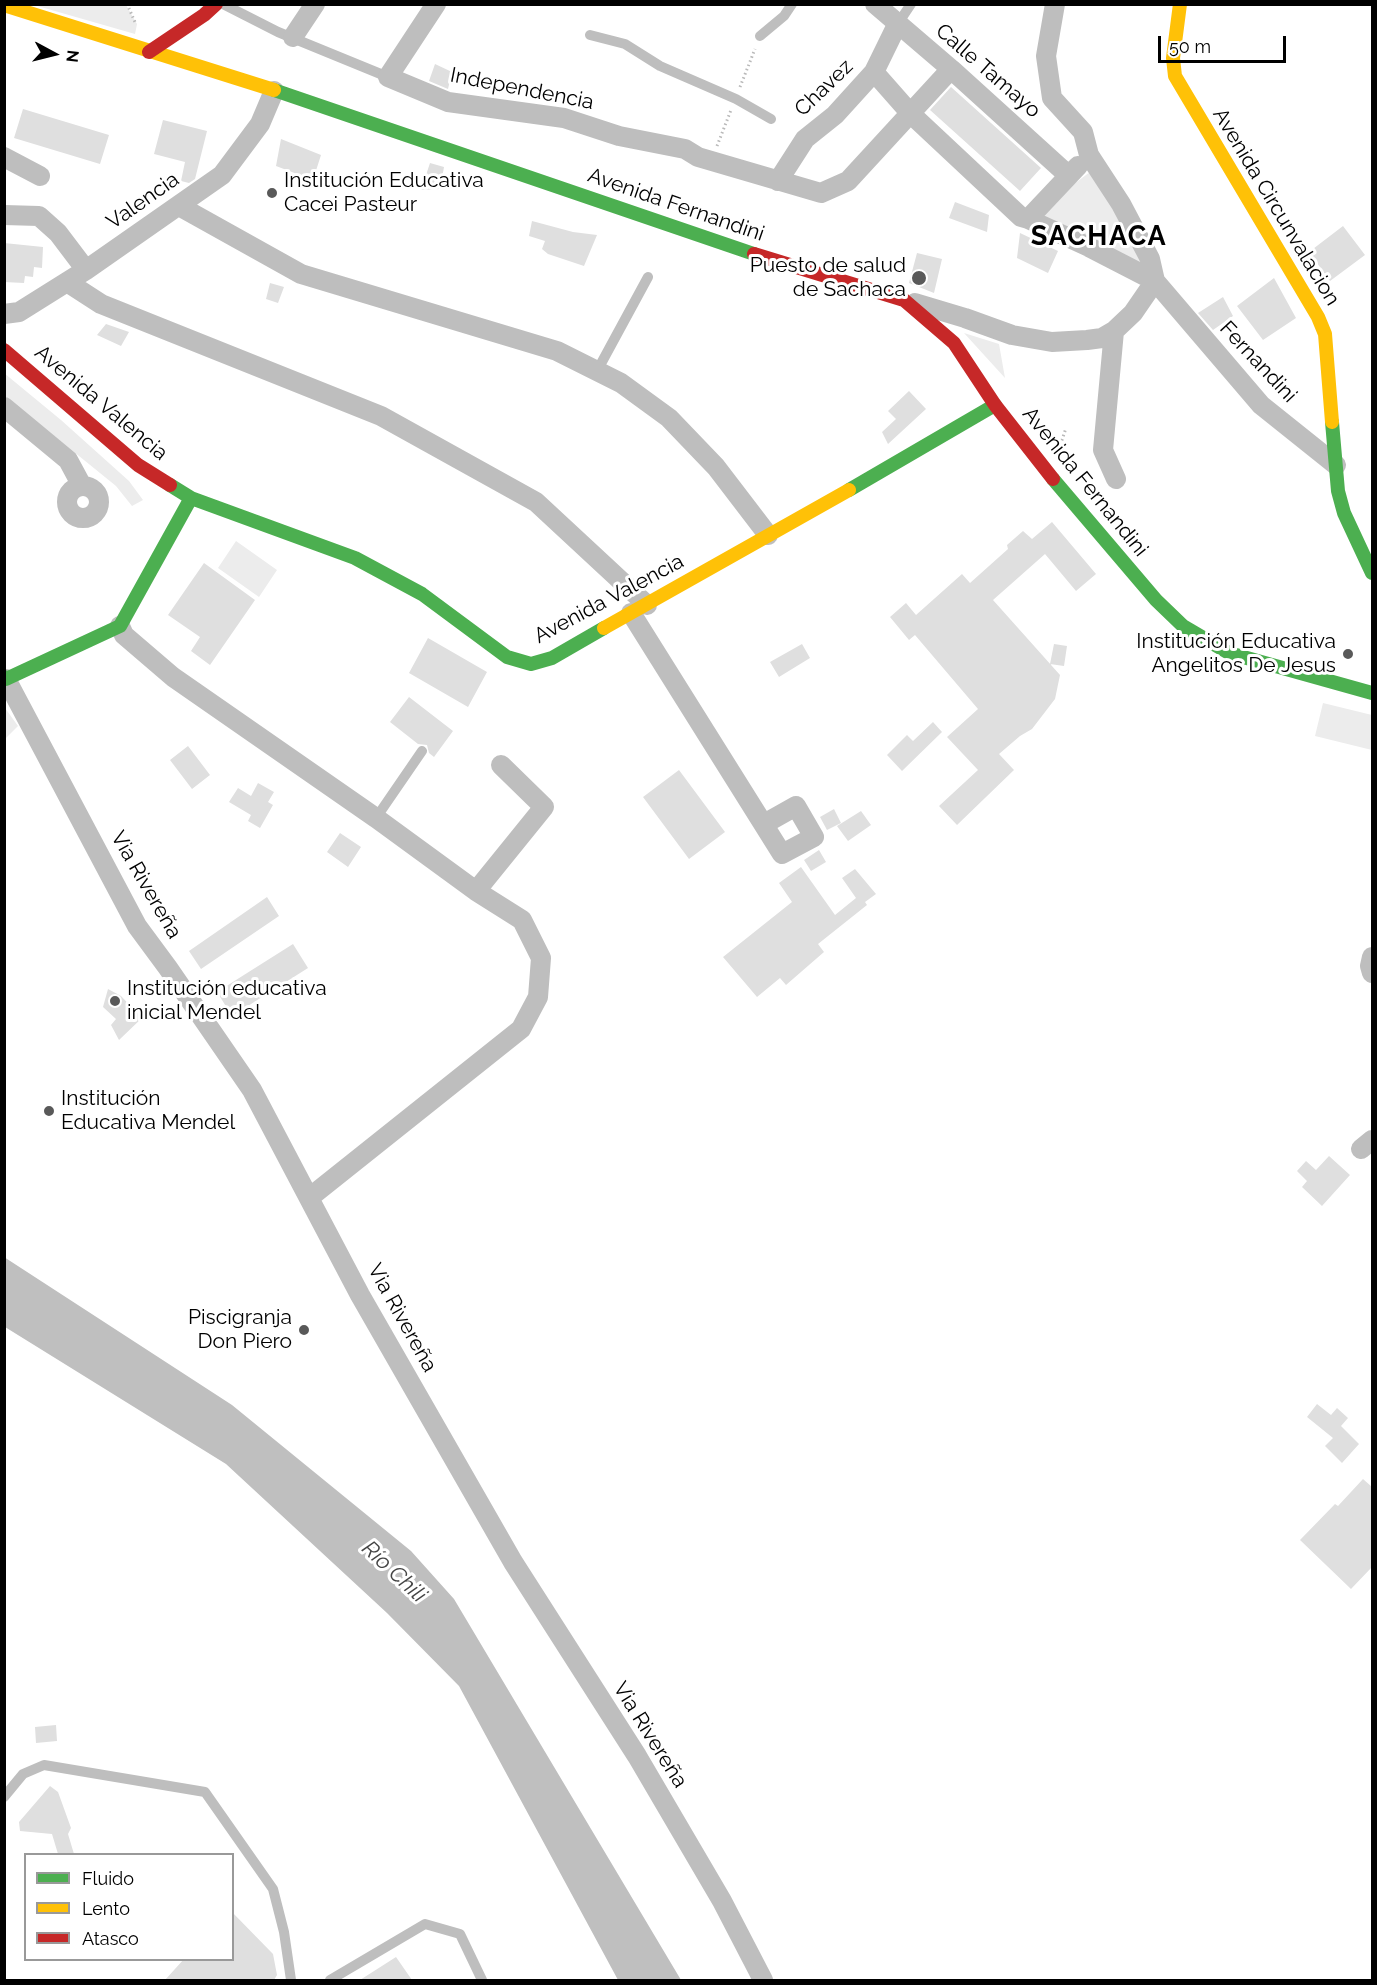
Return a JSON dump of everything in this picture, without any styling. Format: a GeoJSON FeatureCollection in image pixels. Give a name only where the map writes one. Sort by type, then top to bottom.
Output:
{"type":"FeatureCollection","features":[{"type":"Feature","properties":{"kind":"street"},"geometry":{"type":"LineString","coordinates":[[149,52],[204,15],[216,4]]}},
{"type":"Feature","properties":{"kind":"street"},"geometry":{"type":"LineString","coordinates":[[293,37],[315,4]]}},
{"type":"Feature","properties":{"kind":"street"},"geometry":{"type":"LineString","coordinates":[[388,77],[436,4]]}},
{"type":"Feature","properties":{"kind":"street","name":"Calle Tamayo"},"geometry":{"type":"LineString","coordinates":[[875,4],[1068,175]]}},
{"type":"Feature","properties":{"kind":"street"},"geometry":{"type":"LineString","coordinates":[[904,300],[1012,335],[1052,342],[1102,338],[1114,332],[1133,314],[1155,281],[1150,259],[1121,204],[1089,154],[1083,132],[1052,98],[1046,56],[1055,4]]}},
{"type":"Feature","properties":{"kind":"street","name":"Avenida Circunvalacion"},"geometry":{"type":"LineString","coordinates":[[1180,4],[1173,58],[1175,76],[1318,317],[1324,334],[1338,491],[1344,513],[1372,573]]}},
{"type":"Feature","properties":{"kind":"street","name":"Avenida Fernandini"},"geometry":{"type":"LineString","coordinates":[[4,5],[274,91],[733,248],[904,300],[954,343],[995,405],[1076,508],[1156,600],[1183,626],[1229,653],[1372,693]]}},
{"type":"Feature","properties":{"kind":"street","name":"Chavez"},"geometry":{"type":"LineString","coordinates":[[778,181],[805,139],[835,116],[874,72],[897,25]]}},
{"type":"Feature","properties":{"kind":"street"},"geometry":{"type":"LineString","coordinates":[[911,114],[951,69]]}},
{"type":"Feature","properties":{"kind":"street"},"geometry":{"type":"LineString","coordinates":[[874,72],[911,114],[1021,218],[1028,219],[1089,247],[1155,281]]}},
{"type":"Feature","properties":{"kind":"street","name":"Independencia"},"geometry":{"type":"LineString","coordinates":[[388,77],[448,102],[564,118],[619,136],[685,149],[698,157],[821,194],[848,181],[911,114]]}},
{"type":"Feature","properties":{"kind":"street","name":"Valencia"},"geometry":{"type":"LineString","coordinates":[[4,314],[19,312],[86,270],[222,175],[260,124],[274,91]]}},
{"type":"Feature","properties":{"kind":"street"},"geometry":{"type":"LineString","coordinates":[[1028,219],[1089,154]]}},
{"type":"Feature","properties":{"kind":"street"},"geometry":{"type":"LineString","coordinates":[[4,157],[39,176]]}},
{"type":"Feature","properties":{"kind":"street"},"geometry":{"type":"LineString","coordinates":[[179,206],[301,274],[557,351],[621,383],[669,418],[716,466],[768,535]]}},
{"type":"Feature","properties":{"kind":"street"},"geometry":{"type":"LineString","coordinates":[[4,215],[39,216],[58,233],[86,270]]}},
{"type":"Feature","properties":{"kind":"street","name":"Fernandini"},"geometry":{"type":"LineString","coordinates":[[1155,281],[1261,405],[1336,465]]}},
{"type":"Feature","properties":{"kind":"street"},"geometry":{"type":"LineString","coordinates":[[66,282],[111,309],[381,416],[536,502],[639,609],[764,824]]}},
{"type":"Feature","properties":{"kind":"street"},"geometry":{"type":"LineString","coordinates":[[1114,332],[1103,450],[1116,479]]}},
{"type":"Feature","properties":{"kind":"street","name":"Avenida Valencia"},"geometry":{"type":"LineString","coordinates":[[4,350],[138,465],[191,498],[355,558],[422,594],[507,657],[531,664],[552,658],[995,405]]}},
{"type":"Feature","properties":{"kind":"street"},"geometry":{"type":"LineString","coordinates":[[4,407],[68,460],[82,486]]}},
{"type":"Feature","properties":{"kind":"street"},"geometry":{"type":"LineString","coordinates":[[5,678],[120,626],[191,498]]}},
{"type":"Feature","properties":{"kind":"street"},"geometry":{"type":"LineString","coordinates":[[120,626],[124,635],[172,677],[376,818],[476,891],[522,920],[541,958],[538,997],[521,1029],[309,1198]]}},
{"type":"Feature","properties":{"kind":"street","name":"Via Rivereña"},"geometry":{"type":"LineString","coordinates":[[5,678],[137,926],[252,1090],[360,1295],[513,1562],[637,1756],[722,1901],[763,1980]]}},
{"type":"Feature","properties":{"kind":"street"},"geometry":{"type":"LineString","coordinates":[[476,891],[544,807],[501,765]]}},
{"type":"Feature","properties":{"kind":"street"},"geometry":{"type":"LineString","coordinates":[[1372,957],[1370,966],[1372,973]]}},
{"type":"Feature","properties":{"kind":"lane","name":"Independencia"},"geometry":{"type":"LineString","coordinates":[[223,4],[293,37],[388,77]]}},
{"type":"Feature","properties":{"kind":"lane"},"geometry":{"type":"LineString","coordinates":[[897,25],[911,4]]}},
{"type":"Feature","properties":{"kind":"lane"},"geometry":{"type":"LineString","coordinates":[[760,36],[784,16],[787,6]]}},
{"type":"Feature","properties":{"kind":"lane"},"geometry":{"type":"LineString","coordinates":[[590,35],[625,44],[660,66],[736,99],[771,119]]}},
{"type":"Feature","properties":{"kind":"lane"},"geometry":{"type":"LineString","coordinates":[[597,371],[648,277]]}},
{"type":"Feature","properties":{"kind":"lane"},"geometry":{"type":"LineString","coordinates":[[376,818],[422,751]]}},
{"type":"Feature","properties":{"kind":"lane"},"geometry":{"type":"LineString","coordinates":[[4,1797],[23,1774],[44,1765],[205,1792],[273,1889],[284,1932],[291,1980]]}},
{"type":"Feature","properties":{"kind":"lane"},"geometry":{"type":"LineString","coordinates":[[330,1980],[425,1924],[460,1934],[482,1980]]}},
{"type":"Feature","properties":{"kind":"shaded area"},"geometry":{"type":"Polygon","coordinates":[[[34,5],[126,5],[137,24],[135,34],[34,5]]]}},
{"type":"Feature","properties":{"kind":"shaded area"},"geometry":{"type":"Polygon","coordinates":[[[1090,172],[1143,258],[1139,263],[1042,216],[1070,187],[1090,172]]]}},
{"type":"Feature","properties":{"kind":"shaded area"},"geometry":{"type":"Polygon","coordinates":[[[964,333],[999,344],[1005,378],[964,333]]]}},
{"type":"Feature","properties":{"kind":"shaded area"},"geometry":{"type":"Polygon","coordinates":[[[4,373],[129,481],[143,500],[132,506],[116,486],[5,396],[4,373]]]}},
{"type":"Feature","properties":{"kind":"shaded area"},"geometry":{"type":"Polygon","coordinates":[[[236,541],[277,570],[259,597],[218,568],[236,541]]]}},
{"type":"Feature","properties":{"kind":"shaded area"},"geometry":{"type":"Polygon","coordinates":[[[1323,703],[1372,715],[1372,750],[1315,736],[1323,703]]]}},
{"type":"Feature","properties":{"kind":"shaded area"},"geometry":{"type":"Polygon","coordinates":[[[4,708],[18,726],[5,739],[4,708]]]}},
{"type":"Feature","properties":{"kind":"water","name":"Río Chili"},"geometry":{"type":"Polygon","coordinates":[[[4,1257],[232,1405],[411,1551],[454,1599],[681,1980],[618,1980],[459,1686],[387,1613],[226,1464],[5,1327],[4,1257]]]}},
{"type":"Feature","properties":{"kind":"building"},"geometry":{"type":"Polygon","coordinates":[[[435,64],[452,72],[448,89],[429,81],[435,64]]]}},
{"type":"Feature","properties":{"kind":"building"},"geometry":{"type":"Polygon","coordinates":[[[951,87],[1041,168],[1020,191],[930,110],[951,87]]]}},
{"type":"Feature","properties":{"kind":"building"},"geometry":{"type":"Polygon","coordinates":[[[23,109],[109,135],[100,164],[14,138],[23,109]]]}},
{"type":"Feature","properties":{"kind":"building"},"geometry":{"type":"Polygon","coordinates":[[[163,120],[207,131],[195,179],[189,183],[181,181],[185,162],[154,154],[163,120]]]}},
{"type":"Feature","properties":{"kind":"building"},"geometry":{"type":"Polygon","coordinates":[[[281,139],[321,155],[313,180],[276,166],[281,139]]]}},
{"type":"Feature","properties":{"kind":"building"},"geometry":{"type":"Polygon","coordinates":[[[430,163],[444,167],[440,189],[421,190],[430,163]]]}},
{"type":"Feature","properties":{"kind":"building"},"geometry":{"type":"Polygon","coordinates":[[[955,202],[989,215],[987,232],[949,218],[955,202]]]}},
{"type":"Feature","properties":{"kind":"building"},"geometry":{"type":"Polygon","coordinates":[[[532,221],[573,232],[597,235],[584,266],[548,254],[542,249],[545,241],[529,236],[532,221]]]}},
{"type":"Feature","properties":{"kind":"building"},"geometry":{"type":"Polygon","coordinates":[[[1343,226],[1365,255],[1330,281],[1309,252],[1343,226]]]}},
{"type":"Feature","properties":{"kind":"building"},"geometry":{"type":"Polygon","coordinates":[[[1020,233],[1058,251],[1048,273],[1017,258],[1020,233]]]}},
{"type":"Feature","properties":{"kind":"building"},"geometry":{"type":"Polygon","coordinates":[[[4,243],[43,247],[42,268],[34,267],[33,277],[25,276],[24,283],[4,282],[4,243]]]}},
{"type":"Feature","properties":{"kind":"building"},"geometry":{"type":"Polygon","coordinates":[[[917,253],[942,259],[934,293],[909,283],[917,253]]]}},
{"type":"Feature","properties":{"kind":"building"},"geometry":{"type":"Polygon","coordinates":[[[1274,278],[1296,318],[1263,340],[1237,306],[1274,278]]]}},
{"type":"Feature","properties":{"kind":"building"},"geometry":{"type":"Polygon","coordinates":[[[270,283],[284,287],[278,303],[266,299],[270,283]]]}},
{"type":"Feature","properties":{"kind":"building"},"geometry":{"type":"Polygon","coordinates":[[[1223,297],[1233,316],[1213,330],[1198,313],[1223,297]]]}},
{"type":"Feature","properties":{"kind":"building"},"geometry":{"type":"Polygon","coordinates":[[[106,324],[129,332],[121,346],[97,335],[106,324]]]}},
{"type":"Feature","properties":{"kind":"building"},"geometry":{"type":"Polygon","coordinates":[[[909,391],[926,409],[888,444],[882,432],[896,419],[888,411],[909,391]]]}},
{"type":"Feature","properties":{"kind":"building"},"geometry":{"type":"Polygon","coordinates":[[[1052,522],[1096,574],[1076,591],[1045,554],[993,600],[1060,675],[1055,699],[1032,729],[999,754],[1014,770],[957,825],[939,806],[978,770],[947,737],[978,709],[915,635],[909,640],[890,617],[906,603],[916,615],[962,574],[970,583],[1008,549],[1007,545],[1023,531],[1032,539],[1052,522]]]}},
{"type":"Feature","properties":{"kind":"building"},"geometry":{"type":"Polygon","coordinates":[[[204,563],[255,600],[210,665],[191,651],[200,637],[168,615],[204,563]]]}},
{"type":"Feature","properties":{"kind":"building"},"geometry":{"type":"Polygon","coordinates":[[[428,638],[487,672],[468,707],[409,673],[428,638]]]}},
{"type":"Feature","properties":{"kind":"building"},"geometry":{"type":"Polygon","coordinates":[[[802,644],[810,658],[779,677],[770,662],[802,644]]]}},
{"type":"Feature","properties":{"kind":"building"},"geometry":{"type":"Polygon","coordinates":[[[1054,644],[1067,646],[1064,666],[1050,664],[1054,644]]]}},
{"type":"Feature","properties":{"kind":"building"},"geometry":{"type":"Polygon","coordinates":[[[409,697],[453,731],[434,757],[429,753],[427,745],[418,744],[390,722],[409,697]]]}},
{"type":"Feature","properties":{"kind":"building"},"geometry":{"type":"Polygon","coordinates":[[[933,722],[942,732],[902,771],[887,755],[907,735],[913,741],[933,722]]]}},
{"type":"Feature","properties":{"kind":"building"},"geometry":{"type":"Polygon","coordinates":[[[188,746],[210,775],[192,789],[170,760],[188,746]]]}},
{"type":"Feature","properties":{"kind":"building"},"geometry":{"type":"Polygon","coordinates":[[[679,770],[725,832],[689,859],[643,797],[679,770]]]}},
{"type":"Feature","properties":{"kind":"building"},"geometry":{"type":"Polygon","coordinates":[[[258,783],[274,792],[268,802],[273,805],[260,828],[248,821],[251,815],[229,802],[238,788],[251,796],[258,783]]]}},
{"type":"Feature","properties":{"kind":"building"},"geometry":{"type":"Polygon","coordinates":[[[834,809],[841,823],[827,830],[820,817],[834,809]]]}},
{"type":"Feature","properties":{"kind":"building"},"geometry":{"type":"Polygon","coordinates":[[[861,811],[871,825],[848,841],[837,826],[861,811]]]}},
{"type":"Feature","properties":{"kind":"building"},"geometry":{"type":"Polygon","coordinates":[[[340,833],[361,847],[348,867],[327,852],[340,833]]]}},
{"type":"Feature","properties":{"kind":"building"},"geometry":{"type":"Polygon","coordinates":[[[819,850],[826,862],[811,871],[804,860],[819,850]]]}},
{"type":"Feature","properties":{"kind":"building"},"geometry":{"type":"Polygon","coordinates":[[[801,867],[835,915],[856,898],[842,878],[855,869],[876,894],[865,902],[867,905],[818,944],[824,952],[786,985],[780,978],[757,997],[723,957],[792,902],[779,883],[801,867]]]}},
{"type":"Feature","properties":{"kind":"building"},"geometry":{"type":"Polygon","coordinates":[[[267,897],[279,916],[201,969],[189,951],[267,897]]]}},
{"type":"Feature","properties":{"kind":"building"},"geometry":{"type":"Polygon","coordinates":[[[293,944],[308,968],[232,1016],[217,992],[293,944]]]}},
{"type":"Feature","properties":{"kind":"building"},"geometry":{"type":"Polygon","coordinates":[[[108,989],[121,996],[142,1018],[119,1040],[111,1025],[116,1019],[103,1007],[108,989]]]}},
{"type":"Feature","properties":{"kind":"building"},"geometry":{"type":"Polygon","coordinates":[[[1329,1156],[1350,1175],[1322,1206],[1302,1187],[1307,1181],[1297,1171],[1306,1161],[1316,1170],[1329,1156]]]}},
{"type":"Feature","properties":{"kind":"building"},"geometry":{"type":"Polygon","coordinates":[[[1317,1404],[1331,1415],[1337,1408],[1348,1418],[1341,1426],[1359,1444],[1342,1463],[1325,1446],[1333,1438],[1307,1417],[1317,1404]]]}},
{"type":"Feature","properties":{"kind":"building"},"geometry":{"type":"Polygon","coordinates":[[[1363,1479],[1372,1487],[1372,1567],[1351,1589],[1300,1540],[1335,1504],[1338,1506],[1363,1479]]]}},
{"type":"Feature","properties":{"kind":"building"},"geometry":{"type":"Polygon","coordinates":[[[56,1725],[57,1741],[36,1743],[35,1727],[56,1725]]]}},
{"type":"Feature","properties":{"kind":"building"},"geometry":{"type":"Polygon","coordinates":[[[50,1786],[58,1792],[71,1828],[68,1834],[74,1853],[58,1853],[52,1834],[20,1831],[19,1822],[50,1786]]]}},
{"type":"Feature","properties":{"kind":"building"},"geometry":{"type":"Polygon","coordinates":[[[234,1914],[273,1954],[277,1975],[274,1980],[165,1980],[182,1961],[234,1961],[234,1914]]]}},
{"type":"Feature","properties":{"kind":"building"},"geometry":{"type":"Polygon","coordinates":[[[396,1957],[412,1980],[360,1980],[396,1957]]]}},
{"type":"Feature","properties":{"kind":"traffic: fast"},"geometry":{"type":"LineString","coordinates":[[274,90],[754,254]]}},
{"type":"Feature","properties":{"kind":"traffic: fast"},"geometry":{"type":"LineString","coordinates":[[849,490],[995,405]]}},
{"type":"Feature","properties":{"kind":"traffic: fast"},"geometry":{"type":"LineString","coordinates":[[1332,422],[1338,491],[1344,513],[1372,573]]}},
{"type":"Feature","properties":{"kind":"traffic: fast"},"geometry":{"type":"LineString","coordinates":[[1053,479],[1156,600],[1183,626],[1229,653],[1372,693]]}},
{"type":"Feature","properties":{"kind":"traffic: fast"},"geometry":{"type":"LineString","coordinates":[[170,485],[191,498],[355,558],[422,594],[507,657],[531,664],[552,658],[604,628]]}},
{"type":"Feature","properties":{"kind":"traffic: fast"},"geometry":{"type":"LineString","coordinates":[[4,677],[6,679],[120,626],[191,498]]}},
{"type":"Feature","properties":{"kind":"traffic: slow"},"geometry":{"type":"LineString","coordinates":[[1180,4],[1173,58],[1175,76],[1318,317],[1325,334],[1332,422]]}},
{"type":"Feature","properties":{"kind":"traffic: slow"},"geometry":{"type":"LineString","coordinates":[[4,5],[274,90]]}},
{"type":"Feature","properties":{"kind":"traffic: slow"},"geometry":{"type":"LineString","coordinates":[[604,628],[849,490]]}},
{"type":"Feature","properties":{"kind":"traffic: jam"},"geometry":{"type":"LineString","coordinates":[[149,52],[204,15],[216,4]]}},
{"type":"Feature","properties":{"kind":"traffic: jam"},"geometry":{"type":"LineString","coordinates":[[754,254],[904,300],[954,343],[995,405],[1053,479]]}},
{"type":"Feature","properties":{"kind":"traffic: jam"},"geometry":{"type":"LineString","coordinates":[[4,350],[138,465],[170,485]]}},
{"type":"Feature","properties":{"kind":"place","name":"Institución Educativa Cacei Pasteur"},"geometry":{"type":"Point","coordinates":[272,193]}},
{"type":"Feature","properties":{"kind":"place","name":"Puesto de salud de Sachaca"},"geometry":{"type":"Point","coordinates":[919,278]}},
{"type":"Feature","properties":{"kind":"place","name":"Institución Educativa Angelitos De Jesus"},"geometry":{"type":"Point","coordinates":[1348,654]}},
{"type":"Feature","properties":{"kind":"place","name":"Institución educativa inicial Mendel"},"geometry":{"type":"Point","coordinates":[115,1001]}},
{"type":"Feature","properties":{"kind":"place","name":"Institución Educativa Mendel"},"geometry":{"type":"Point","coordinates":[49,1111]}},
{"type":"Feature","properties":{"kind":"place","name":"Piscigranja Don Piero"},"geometry":{"type":"Point","coordinates":[304,1330]}},
{"type":"Feature","properties":{"kind":"district","name":"SACHACA"},"geometry":{"type":"Point","coordinates":[1099,237]}}]}
